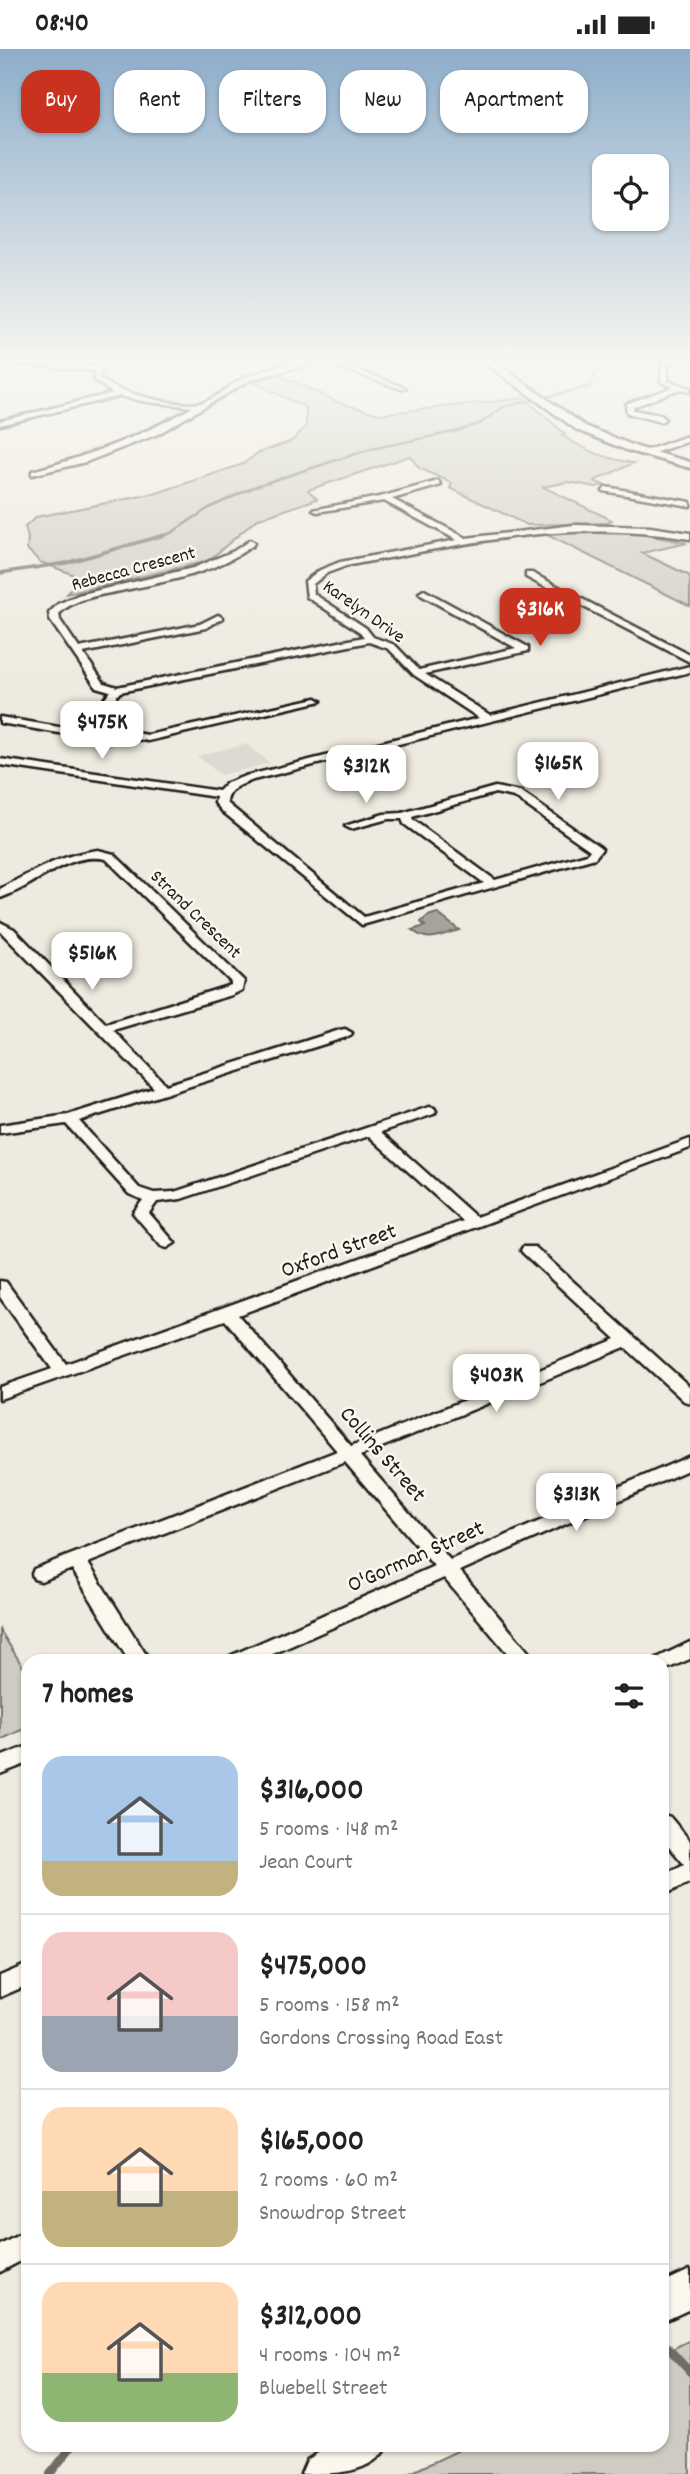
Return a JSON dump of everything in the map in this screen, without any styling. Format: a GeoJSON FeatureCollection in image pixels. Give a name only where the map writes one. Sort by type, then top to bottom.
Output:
{"type":"FeatureCollection","features":[{"type":"Feature","properties":{"kind":"main road"},"geometry":{"type":"LineString","coordinates":[[669,2300],[690,2289]]}},
{"type":"Feature","properties":{"kind":"main road"},"geometry":{"type":"LineString","coordinates":[[321,2474],[357,2452]]}},
{"type":"Feature","properties":{"kind":"street"},"geometry":{"type":"LineString","coordinates":[[35,473],[45,470]]}},
{"type":"Feature","properties":{"kind":"street"},"geometry":{"type":"LineString","coordinates":[[317,510],[385,498],[438,483]]}},
{"type":"Feature","properties":{"kind":"street"},"geometry":{"type":"LineString","coordinates":[[606,489],[690,504]]}},
{"type":"Feature","properties":{"kind":"street"},"geometry":{"type":"LineString","coordinates":[[385,498],[465,541]]}},
{"type":"Feature","properties":{"kind":"street","name":"Karelyn Drive"},"geometry":{"type":"LineString","coordinates":[[488,719],[417,673],[392,647],[370,639],[363,630],[310,595],[308,583],[317,574],[362,559],[383,558],[545,527],[642,529],[690,536]]}},
{"type":"Feature","properties":{"kind":"street","name":"Rebecca Crescent"},"geometry":{"type":"LineString","coordinates":[[117,690],[100,685],[55,620],[54,613],[61,606],[80,597],[215,564],[244,550],[250,543]]}},
{"type":"Feature","properties":{"kind":"street"},"geometry":{"type":"LineString","coordinates":[[529,575],[690,659]]}},
{"type":"Feature","properties":{"kind":"street"},"geometry":{"type":"LineString","coordinates":[[417,673],[525,649],[424,593]]}},
{"type":"Feature","properties":{"kind":"street"},"geometry":{"type":"LineString","coordinates":[[76,652],[203,626],[218,618]]}},
{"type":"Feature","properties":{"kind":"street"},"geometry":{"type":"LineString","coordinates":[[131,735],[110,699],[117,690],[370,639]]}},
{"type":"Feature","properties":{"kind":"street"},"geometry":{"type":"LineString","coordinates":[[351,826],[388,816],[405,816],[410,812],[495,790],[517,794],[594,845],[597,851],[591,856],[362,921],[227,810],[221,803],[222,795],[228,787],[243,780],[690,669]]}},
{"type":"Feature","properties":{"kind":"street"},"geometry":{"type":"LineString","coordinates":[[0,720],[112,739],[131,735],[148,738],[316,701]]}},
{"type":"Feature","properties":{"kind":"street"},"geometry":{"type":"LineString","coordinates":[[0,762],[222,795]]}},
{"type":"Feature","properties":{"kind":"street"},"geometry":{"type":"LineString","coordinates":[[405,816],[408,822],[492,883]]}},
{"type":"Feature","properties":{"kind":"street","name":"Strand Crescent"},"geometry":{"type":"LineString","coordinates":[[0,894],[70,859],[102,853],[110,856],[238,981],[237,987],[227,992],[103,1028]]}},
{"type":"Feature","properties":{"kind":"street"},"geometry":{"type":"LineString","coordinates":[[0,926],[10,932],[163,1090]]}},
{"type":"Feature","properties":{"kind":"street"},"geometry":{"type":"LineString","coordinates":[[0,1129],[70,1119],[345,1033]]}},
{"type":"Feature","properties":{"kind":"street"},"geometry":{"type":"LineString","coordinates":[[70,1119],[134,1191],[152,1198],[176,1196],[429,1111]]}},
{"type":"Feature","properties":{"kind":"street"},"geometry":{"type":"LineString","coordinates":[[372,1131],[474,1223]]}},
{"type":"Feature","properties":{"kind":"street","name":"Oxford Street"},"geometry":{"type":"LineString","coordinates":[[0,1393],[228,1313],[690,1143]]}},
{"type":"Feature","properties":{"kind":"street"},"geometry":{"type":"LineString","coordinates":[[152,1198],[141,1213],[167,1243]]}},
{"type":"Feature","properties":{"kind":"street"},"geometry":{"type":"LineString","coordinates":[[529,1250],[690,1397]]}},
{"type":"Feature","properties":{"kind":"street"},"geometry":{"type":"LineString","coordinates":[[0,1286],[62,1371]]}},
{"type":"Feature","properties":{"kind":"street","name":"Collins Street"},"geometry":{"type":"LineString","coordinates":[[228,1313],[520,1654]]}},
{"type":"Feature","properties":{"kind":"street"},"geometry":{"type":"LineString","coordinates":[[41,1574],[628,1340]]}},
{"type":"Feature","properties":{"kind":"street","name":"O'Gorman Street"},"geometry":{"type":"LineString","coordinates":[[253,1654],[690,1462]]}},
{"type":"Feature","properties":{"kind":"street"},"geometry":{"type":"LineString","coordinates":[[76,1560],[136,1654]]}},
{"type":"Feature","properties":{"kind":"street"},"geometry":{"type":"LineString","coordinates":[[669,1660],[690,1650]]}},
{"type":"Feature","properties":{"kind":"street"},"geometry":{"type":"LineString","coordinates":[[0,1766],[21,1757]]}},
{"type":"Feature","properties":{"kind":"street"},"geometry":{"type":"LineString","coordinates":[[669,1832],[690,1857]]}},
{"type":"Feature","properties":{"kind":"street"},"geometry":{"type":"LineString","coordinates":[[669,1883],[690,1871]]}},
{"type":"Feature","properties":{"kind":"street"},"geometry":{"type":"LineString","coordinates":[[0,1987],[21,1977]]}},
{"type":"Feature","properties":{"kind":"street"},"geometry":{"type":"LineString","coordinates":[[0,2259],[21,2247]]}},
{"type":"Feature","properties":{"kind":"shaded area"},"geometry":{"type":"Polygon","coordinates":[[[225,470],[367,470],[308,490],[317,499],[256,520],[208,561],[67,594],[76,582],[72,574],[40,562],[27,549],[25,527],[36,517],[157,493],[225,470]]]}},
{"type":"Feature","properties":{"kind":"shaded area"},"geometry":{"type":"Polygon","coordinates":[[[424,470],[618,470],[594,481],[604,485],[596,487],[568,482],[543,487],[612,520],[607,523],[527,525],[450,488],[452,483],[424,470]]]}},
{"type":"Feature","properties":{"kind":"shaded area"},"geometry":{"type":"Polygon","coordinates":[[[541,532],[630,532],[687,543],[642,553],[690,576],[690,606],[541,532]]]}},
{"type":"Feature","properties":{"kind":"shaded area"},"geometry":{"type":"Polygon","coordinates":[[[246,744],[270,763],[221,775],[197,756],[246,744]]]}},
{"type":"Feature","properties":{"kind":"shaded area"},"geometry":{"type":"Polygon","coordinates":[[[437,913],[459,930],[440,936],[424,937],[412,930],[425,926],[421,922],[437,913]]]}},
{"type":"Feature","properties":{"kind":"shaded area"},"geometry":{"type":"Polygon","coordinates":[[[0,1630],[21,1664],[21,1730],[0,1740],[0,1630]]]}},
{"type":"Feature","properties":{"kind":"shaded area"},"geometry":{"type":"Polygon","coordinates":[[[690,2340],[690,2474],[408,2474],[455,2452],[669,2452],[669,2350],[690,2340]]]}},
{"type":"Feature","properties":{"kind":"waterway"},"geometry":{"type":"LineString","coordinates":[[159,537],[171,533],[209,508],[256,486],[305,470]]}},
{"type":"Feature","properties":{"kind":"waterway"},"geometry":{"type":"LineString","coordinates":[[0,573],[66,563],[164,535]]}},
{"type":"Feature","properties":{"kind":"waterway"},"geometry":{"type":"LineString","coordinates":[[669,2349],[690,2372]]}},
{"type":"Feature","properties":{"kind":"waterway"},"geometry":{"type":"LineString","coordinates":[[50,2474],[67,2452]]}}]}
